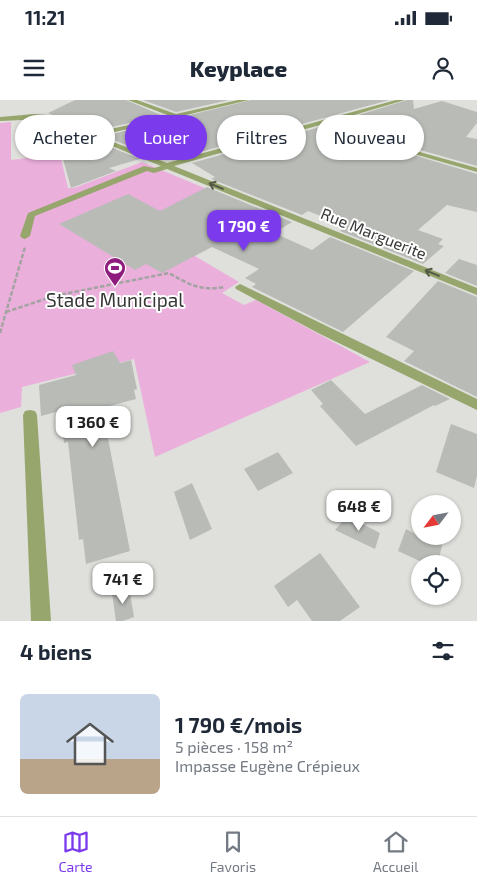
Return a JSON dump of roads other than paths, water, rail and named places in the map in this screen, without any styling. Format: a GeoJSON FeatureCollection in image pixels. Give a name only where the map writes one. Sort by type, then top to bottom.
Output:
{"type":"FeatureCollection","features":[{"type":"Feature","properties":{"kind":"street"},"geometry":{"type":"LineString","coordinates":[[131,100],[174,115],[246,100]]}},
{"type":"Feature","properties":{"kind":"street"},"geometry":{"type":"LineString","coordinates":[[349,115],[402,100]]}},
{"type":"Feature","properties":{"kind":"street","name":"Rue Marguerite"},"geometry":{"type":"LineString","coordinates":[[0,119],[15,118]]}},
{"type":"Feature","properties":{"kind":"street"},"geometry":{"type":"LineString","coordinates":[[25,236],[31,215],[147,168],[154,171],[316,124]]}},
{"type":"Feature","properties":{"kind":"street","name":"Rue Marguerite"},"geometry":{"type":"LineString","coordinates":[[115,145],[477,292]]}},
{"type":"Feature","properties":{"kind":"street"},"geometry":{"type":"LineString","coordinates":[[424,155],[477,170]]}},
{"type":"Feature","properties":{"kind":"street"},"geometry":{"type":"LineString","coordinates":[[240,287],[324,331],[477,405]]}},
{"type":"Feature","properties":{"kind":"street"},"geometry":{"type":"LineString","coordinates":[[30,415],[41,621]]}},
{"type":"Feature","properties":{"kind":"place","name":"Stade Municipal"},"geometry":{"type":"Point","coordinates":[115,287]}}]}
